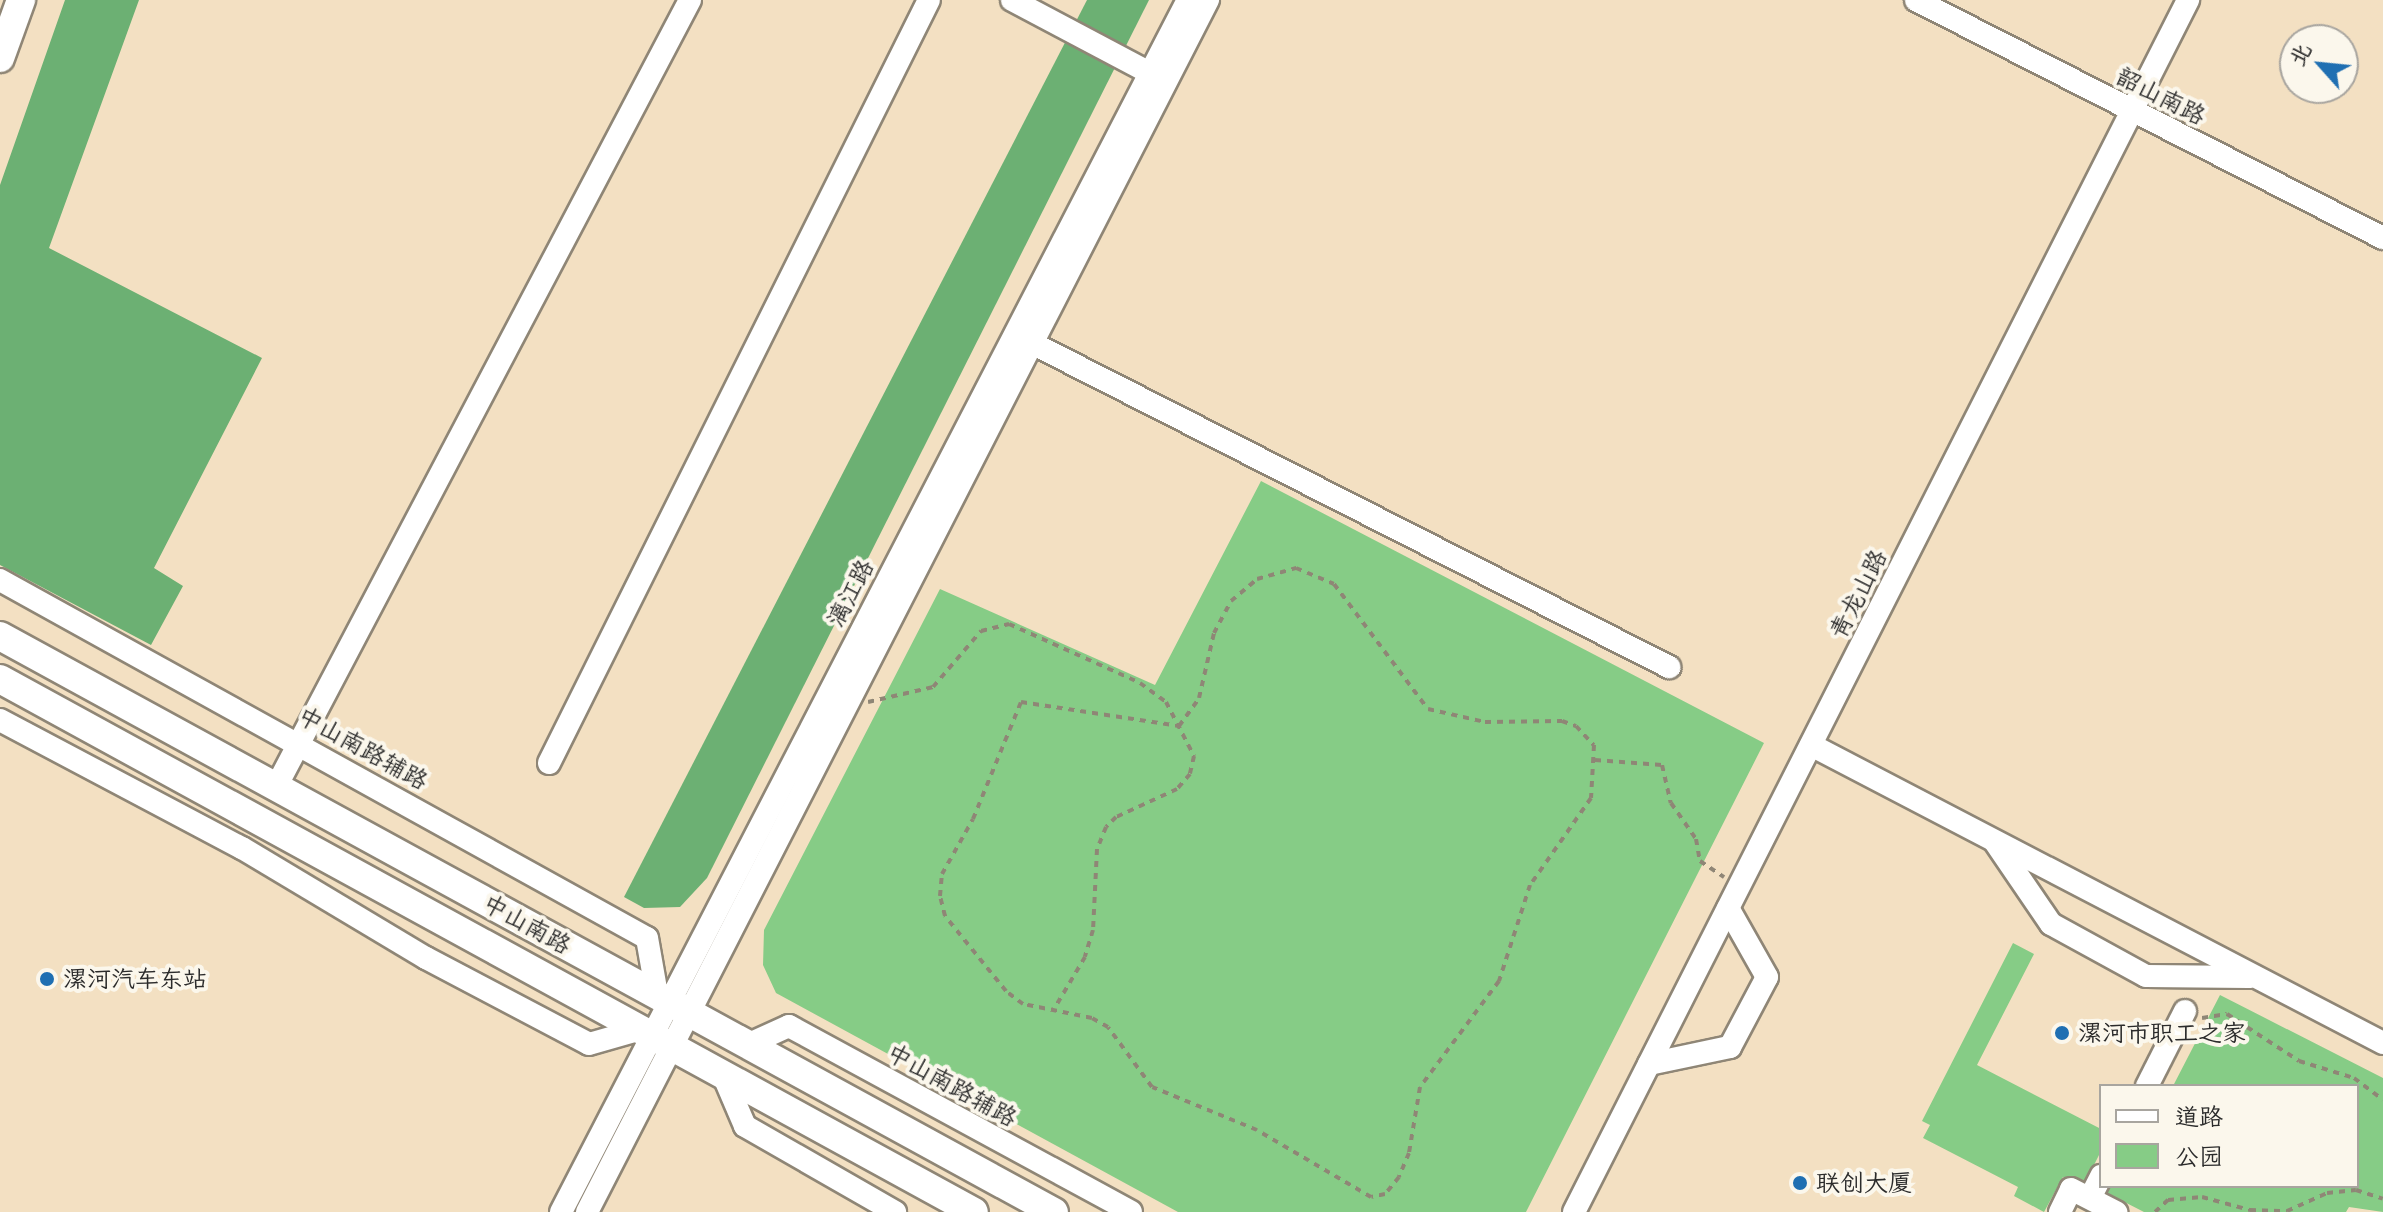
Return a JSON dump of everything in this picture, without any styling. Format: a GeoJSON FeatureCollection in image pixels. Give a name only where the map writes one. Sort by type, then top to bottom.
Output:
{"type":"FeatureCollection","features":[{"type":"Feature","properties":{"kind":"main road"},"geometry":{"type":"LineString","coordinates":[[0,58],[21,0]]}},
{"type":"Feature","properties":{"kind":"main road","name":"中山南路"},"geometry":{"type":"LineString","coordinates":[[3,636],[1054,1212]]}},
{"type":"Feature","properties":{"kind":"main road","name":"中山南路"},"geometry":{"type":"LineString","coordinates":[[0,679],[974,1212]]}},
{"type":"Feature","properties":{"kind":"main road"},"geometry":{"type":"LineString","coordinates":[[257,820],[276,787]]}},
{"type":"Feature","properties":{"kind":"street"},"geometry":{"type":"LineString","coordinates":[[276,787],[690,0]]}},
{"type":"Feature","properties":{"kind":"street"},"geometry":{"type":"LineString","coordinates":[[549,763],[929,0]]}},
{"type":"Feature","properties":{"kind":"street"},"geometry":{"type":"LineString","coordinates":[[1012,0],[1150,73]]}},
{"type":"Feature","properties":{"kind":"street","name":"漓江路"},"geometry":{"type":"LineString","coordinates":[[671,1002],[849,696],[1188,0]]}},
{"type":"Feature","properties":{"kind":"street","name":"漓江路"},"geometry":{"type":"LineString","coordinates":[[561,1212],[1022,338],[1208,0]]}},
{"type":"Feature","properties":{"kind":"street","name":"韶山南路"},"geometry":{"type":"LineString","coordinates":[[1916,0],[2383,238]]}},
{"type":"Feature","properties":{"kind":"street","name":"青龙山路"},"geometry":{"type":"LineString","coordinates":[[1574,1212],[2188,0]]}},
{"type":"Feature","properties":{"kind":"street"},"geometry":{"type":"LineString","coordinates":[[1022,338],[1669,667]]}},
{"type":"Feature","properties":{"kind":"street","name":"中山南路辅路"},"geometry":{"type":"LineString","coordinates":[[0,580],[299,742],[647,938],[671,1002]]}},
{"type":"Feature","properties":{"kind":"street"},"geometry":{"type":"LineString","coordinates":[[0,720],[242,848],[426,958],[589,1044],[652,1037]]}},
{"type":"Feature","properties":{"kind":"street"},"geometry":{"type":"LineString","coordinates":[[1811,745],[2383,1043]]}},
{"type":"Feature","properties":{"kind":"street"},"geometry":{"type":"LineString","coordinates":[[242,848],[257,820]]}},
{"type":"Feature","properties":{"kind":"street"},"geometry":{"type":"LineString","coordinates":[[1993,839],[2051,924],[2146,976],[2254,977]]}},
{"type":"Feature","properties":{"kind":"street"},"geometry":{"type":"LineString","coordinates":[[1649,1064],[1730,1047],[1767,977],[1728,908]]}},
{"type":"Feature","properties":{"kind":"street"},"geometry":{"type":"LineString","coordinates":[[2148,1084],[2182,1016]]}},
{"type":"Feature","properties":{"kind":"street","name":"中山南路辅路"},"geometry":{"type":"LineString","coordinates":[[747,1045],[789,1026],[1131,1212]]}},
{"type":"Feature","properties":{"kind":"street","name":"漓江路"},"geometry":{"type":"LineString","coordinates":[[587,1212],[652,1037]]}},
{"type":"Feature","properties":{"kind":"street"},"geometry":{"type":"LineString","coordinates":[[724,1077],[745,1126],[895,1212]]}},
{"type":"Feature","properties":{"kind":"street"},"geometry":{"type":"LineString","coordinates":[[2090,1198],[2099,1180]]}},
{"type":"Feature","properties":{"kind":"street"},"geometry":{"type":"LineString","coordinates":[[2060,1212],[2071,1189],[2116,1212]]}},
{"type":"Feature","properties":{"kind":"path"},"geometry":{"type":"LineString","coordinates":[[1296,568],[1334,584],[1428,709],[1485,722],[1562,721],[1586,734],[1594,745],[1591,798],[1530,885],[1499,981],[1420,1087],[1409,1153],[1385,1194],[1371,1197],[1257,1130],[1152,1087],[1108,1027],[1071,1010],[1036,1009],[1006,991],[945,916],[942,874],[973,819],[1021,702],[1179,726],[1199,698],[1214,633],[1231,601],[1257,579],[1296,568]]}},
{"type":"Feature","properties":{"kind":"path"},"geometry":{"type":"LineString","coordinates":[[849,696],[873,704],[933,687],[981,631],[1009,624],[1140,683],[1166,702],[1194,756],[1190,774],[1177,789],[1126,811],[1106,827],[1097,849],[1093,930],[1085,957],[1054,1009]]}},
{"type":"Feature","properties":{"kind":"path"},"geometry":{"type":"LineString","coordinates":[[1595,760],[1662,765],[1671,803],[1696,839],[1700,861],[1739,887]]}},
{"type":"Feature","properties":{"kind":"path"},"geometry":{"type":"LineString","coordinates":[[2182,1016],[2227,1014],[2299,1061],[2354,1078],[2383,1100]]}},
{"type":"Feature","properties":{"kind":"path"},"geometry":{"type":"LineString","coordinates":[[2155,1212],[2168,1200],[2202,1197],[2250,1210],[2287,1211],[2327,1193],[2356,1190],[2383,1199]]}},
{"type":"Feature","properties":{"kind":"green space"},"geometry":{"type":"Polygon","coordinates":[[[65,0],[139,0],[49,248],[262,358],[154,568],[183,586],[151,645],[0,565],[0,185],[65,0]]]}},
{"type":"Feature","properties":{"kind":"green space"},"geometry":{"type":"Polygon","coordinates":[[[1087,0],[1149,0],[707,878],[680,907],[644,908],[624,897],[1087,0]]]}},
{"type":"Feature","properties":{"kind":"green space"},"geometry":{"type":"Polygon","coordinates":[[[1261,481],[1764,743],[1526,1212],[1178,1212],[776,993],[763,965],[764,930],[940,589],[1155,685],[1261,481]]]}},
{"type":"Feature","properties":{"kind":"green space"},"geometry":{"type":"Polygon","coordinates":[[[2013,943],[2034,954],[1977,1065],[2099,1128],[2099,1155],[2083,1187],[2063,1177],[2044,1212],[2014,1196],[2018,1187],[1923,1138],[1930,1125],[1922,1121],[2013,943]]]}},
{"type":"Feature","properties":{"kind":"green space"},"geometry":{"type":"Polygon","coordinates":[[[2220,995],[2383,1078],[2383,1212],[2349,1207],[2346,1212],[2144,1212],[2101,1190],[2359,1188],[2359,1084],[2174,1084],[2220,995]]]}},
{"type":"Feature","properties":{"kind":"place","name":"漯河汽车东站"},"geometry":{"type":"Point","coordinates":[47,979]}},
{"type":"Feature","properties":{"kind":"place","name":"漯河市职工之家"},"geometry":{"type":"Point","coordinates":[2062,1033]}},
{"type":"Feature","properties":{"kind":"place","name":"联创大厦"},"geometry":{"type":"Point","coordinates":[1800,1183]}}]}
